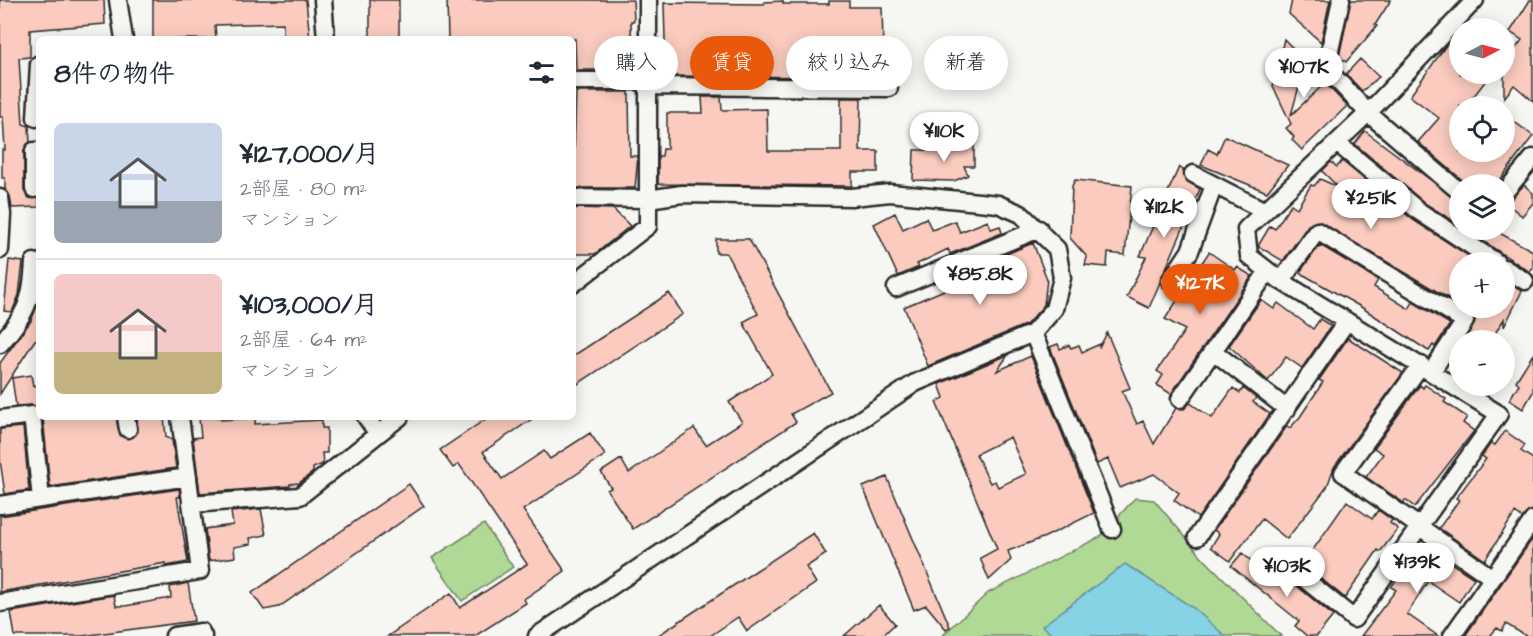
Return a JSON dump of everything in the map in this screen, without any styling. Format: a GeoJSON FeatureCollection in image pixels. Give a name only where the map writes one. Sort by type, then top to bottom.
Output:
{"type":"FeatureCollection","features":[{"type":"Feature","properties":{"kind":"street"},"geometry":{"type":"LineString","coordinates":[[118,0],[124,36]]}},
{"type":"Feature","properties":{"kind":"street"},"geometry":{"type":"LineString","coordinates":[[323,0],[326,36]]}},
{"type":"Feature","properties":{"kind":"street"},"geometry":{"type":"LineString","coordinates":[[648,0],[648,36]]}},
{"type":"Feature","properties":{"kind":"street"},"geometry":{"type":"LineString","coordinates":[[1341,0],[1326,68],[1368,113],[1449,183]]}},
{"type":"Feature","properties":{"kind":"street"},"geometry":{"type":"LineString","coordinates":[[1286,564],[1354,619],[1499,414],[1275,276],[1249,256],[1246,230],[1368,113],[1475,0]]}},
{"type":"Feature","properties":{"kind":"street"},"geometry":{"type":"LineString","coordinates":[[576,81],[594,82]]}},
{"type":"Feature","properties":{"kind":"street"},"geometry":{"type":"LineString","coordinates":[[678,84],[786,86]]}},
{"type":"Feature","properties":{"kind":"street"},"geometry":{"type":"LineString","coordinates":[[576,282],[648,226],[648,90]]}},
{"type":"Feature","properties":{"kind":"street"},"geometry":{"type":"LineString","coordinates":[[1336,143],[1420,212],[1482,252]]}},
{"type":"Feature","properties":{"kind":"street"},"geometry":{"type":"LineString","coordinates":[[34,189],[34,151],[36,151]]}},
{"type":"Feature","properties":{"kind":"street"},"geometry":{"type":"LineString","coordinates":[[1515,180],[1533,158]]}},
{"type":"Feature","properties":{"kind":"street"},"geometry":{"type":"LineString","coordinates":[[1193,174],[1265,211]]}},
{"type":"Feature","properties":{"kind":"street"},"geometry":{"type":"LineString","coordinates":[[1170,281],[1190,251],[1214,184]]}},
{"type":"Feature","properties":{"kind":"street"},"geometry":{"type":"LineString","coordinates":[[537,636],[915,383],[1033,333],[1054,309],[1062,278],[1057,249],[1021,214],[998,204],[890,193],[852,197],[682,195],[648,199],[576,198]]}},
{"type":"Feature","properties":{"kind":"street"},"geometry":{"type":"LineString","coordinates":[[0,198],[2,214],[0,250]]}},
{"type":"Feature","properties":{"kind":"street"},"geometry":{"type":"LineString","coordinates":[[896,288],[1039,229]]}},
{"type":"Feature","properties":{"kind":"street"},"geometry":{"type":"LineString","coordinates":[[1180,399],[1213,351],[1275,276],[1317,231],[1465,321],[1343,473],[1491,577]]}},
{"type":"Feature","properties":{"kind":"street"},"geometry":{"type":"LineString","coordinates":[[0,344],[23,318],[30,302],[34,262]]}},
{"type":"Feature","properties":{"kind":"street"},"geometry":{"type":"LineString","coordinates":[[1515,275],[1525,281]]}},
{"type":"Feature","properties":{"kind":"street"},"geometry":{"type":"LineString","coordinates":[[1197,537],[1347,321]]}},
{"type":"Feature","properties":{"kind":"street"},"geometry":{"type":"LineString","coordinates":[[1033,333],[1112,529]]}},
{"type":"Feature","properties":{"kind":"street"},"geometry":{"type":"LineString","coordinates":[[1213,351],[1287,409]]}},
{"type":"Feature","properties":{"kind":"street"},"geometry":{"type":"LineString","coordinates":[[0,420],[32,415],[41,499]]}},
{"type":"Feature","properties":{"kind":"street"},"geometry":{"type":"LineString","coordinates":[[0,603],[200,570],[180,420]]}},
{"type":"Feature","properties":{"kind":"street"},"geometry":{"type":"LineString","coordinates":[[368,420],[378,434]]}},
{"type":"Feature","properties":{"kind":"street"},"geometry":{"type":"LineString","coordinates":[[191,504],[300,496],[396,420]]}},
{"type":"Feature","properties":{"kind":"street"},"geometry":{"type":"LineString","coordinates":[[0,505],[188,477]]}},
{"type":"Feature","properties":{"kind":"street"},"geometry":{"type":"LineString","coordinates":[[1452,636],[1491,577],[1533,520]]}},
{"type":"Feature","properties":{"kind":"street"},"geometry":{"type":"LineString","coordinates":[[174,636],[201,632],[203,636]]}},
{"type":"Feature","properties":{"kind":"green space"},"geometry":{"type":"Polygon","coordinates":[[[1135,498],[1154,500],[1203,558],[1281,636],[942,636],[988,593],[1100,537],[1135,498]]]}},
{"type":"Feature","properties":{"kind":"green space"},"geometry":{"type":"Polygon","coordinates":[[[484,524],[513,567],[462,601],[432,558],[484,524]]]}},
{"type":"Feature","properties":{"kind":"water"},"geometry":{"type":"Polygon","coordinates":[[[1125,564],[1195,609],[1225,636],[1054,636],[1042,626],[1125,564]]]}},
{"type":"Feature","properties":{"kind":"building"},"geometry":{"type":"Polygon","coordinates":[[[0,0],[104,0],[105,24],[30,30],[30,57],[19,58],[23,124],[29,126],[30,142],[24,150],[24,190],[29,198],[36,198],[36,207],[12,208],[10,196],[5,189],[5,178],[2,178],[2,150],[5,150],[3,117],[0,117],[0,0]]]}},
{"type":"Feature","properties":{"kind":"building"},"geometry":{"type":"Polygon","coordinates":[[[153,0],[306,0],[310,36],[283,36],[283,23],[215,25],[216,36],[153,36],[153,0]]]}},
{"type":"Feature","properties":{"kind":"building"},"geometry":{"type":"Polygon","coordinates":[[[370,0],[399,0],[399,36],[370,36],[370,0]]]}},
{"type":"Feature","properties":{"kind":"building"},"geometry":{"type":"Polygon","coordinates":[[[447,0],[633,0],[634,21],[631,21],[631,36],[594,36],[594,70],[576,70],[576,36],[448,36],[447,0]]]}},
{"type":"Feature","properties":{"kind":"building"},"geometry":{"type":"Polygon","coordinates":[[[1292,0],[1330,0],[1321,42],[1289,14],[1292,0]]]}},
{"type":"Feature","properties":{"kind":"building"},"geometry":{"type":"Polygon","coordinates":[[[1351,0],[1391,0],[1375,25],[1377,26],[1346,62],[1339,57],[1351,0]]]}},
{"type":"Feature","properties":{"kind":"building"},"geometry":{"type":"Polygon","coordinates":[[[1530,0],[1533,0],[1533,101],[1514,85],[1504,96],[1504,84],[1515,84],[1515,49],[1522,40],[1515,35],[1515,24],[1530,0]]]}},
{"type":"Feature","properties":{"kind":"building"},"geometry":{"type":"Polygon","coordinates":[[[829,1],[849,1],[849,7],[882,7],[883,36],[786,36],[786,77],[774,76],[774,36],[690,36],[690,76],[678,76],[678,36],[665,36],[664,3],[764,4],[764,2],[829,4],[829,1]]]}},
{"type":"Feature","properties":{"kind":"building"},"geometry":{"type":"Polygon","coordinates":[[[1284,39],[1306,62],[1291,115],[1325,83],[1347,106],[1302,150],[1292,140],[1294,137],[1286,128],[1291,124],[1273,86],[1284,39]]]}},
{"type":"Feature","properties":{"kind":"building"},"geometry":{"type":"Polygon","coordinates":[[[1447,44],[1449,45],[1449,84],[1483,84],[1474,96],[1449,96],[1449,162],[1514,162],[1504,174],[1455,174],[1418,142],[1439,118],[1410,96],[1447,44]]]}},
{"type":"Feature","properties":{"kind":"building"},"geometry":{"type":"Polygon","coordinates":[[[1360,59],[1379,77],[1362,91],[1346,74],[1360,59]]]}},
{"type":"Feature","properties":{"kind":"building"},"geometry":{"type":"Polygon","coordinates":[[[576,92],[629,92],[630,156],[638,156],[635,188],[576,188],[576,92]]]}},
{"type":"Feature","properties":{"kind":"building"},"geometry":{"type":"Polygon","coordinates":[[[702,97],[721,97],[722,110],[767,109],[768,151],[841,151],[841,98],[861,98],[860,151],[878,151],[878,172],[852,172],[852,186],[658,184],[658,156],[662,156],[663,149],[667,149],[667,113],[703,113],[702,97]]]}},
{"type":"Feature","properties":{"kind":"building"},"geometry":{"type":"Polygon","coordinates":[[[1515,122],[1533,136],[1515,160],[1515,122]]]}},
{"type":"Feature","properties":{"kind":"building"},"geometry":{"type":"Polygon","coordinates":[[[1365,131],[1449,194],[1449,218],[1426,204],[1355,144],[1365,131]]]}},
{"type":"Feature","properties":{"kind":"building"},"geometry":{"type":"Polygon","coordinates":[[[1225,136],[1288,165],[1267,192],[1201,165],[1208,149],[1217,154],[1225,136]]]}},
{"type":"Feature","properties":{"kind":"building"},"geometry":{"type":"Polygon","coordinates":[[[951,143],[974,143],[974,166],[964,166],[968,175],[954,181],[913,180],[914,150],[940,150],[951,143]]]}},
{"type":"Feature","properties":{"kind":"building"},"geometry":{"type":"Polygon","coordinates":[[[1342,161],[1413,220],[1463,252],[1449,252],[1449,298],[1318,221],[1308,225],[1283,261],[1258,246],[1270,226],[1275,229],[1291,204],[1297,208],[1311,185],[1314,186],[1320,179],[1338,187],[1322,171],[1331,162],[1337,167],[1342,161]]]}},
{"type":"Feature","properties":{"kind":"building"},"geometry":{"type":"Polygon","coordinates":[[[1179,167],[1183,170],[1185,180],[1200,189],[1149,308],[1127,297],[1146,257],[1140,256],[1179,167]]]}},
{"type":"Feature","properties":{"kind":"building"},"geometry":{"type":"Polygon","coordinates":[[[1075,180],[1132,186],[1125,255],[1108,253],[1107,267],[1085,265],[1087,257],[1070,238],[1072,186],[1075,180]]]}},
{"type":"Feature","properties":{"kind":"building"},"geometry":{"type":"Polygon","coordinates":[[[1524,185],[1533,193],[1533,203],[1522,216],[1515,210],[1515,194],[1524,185]]]}},
{"type":"Feature","properties":{"kind":"building"},"geometry":{"type":"Polygon","coordinates":[[[576,208],[613,209],[630,226],[595,254],[576,254],[576,208]]]}},
{"type":"Feature","properties":{"kind":"building"},"geometry":{"type":"Polygon","coordinates":[[[895,213],[903,229],[926,218],[932,230],[955,221],[960,232],[988,221],[991,229],[1000,226],[1002,233],[950,254],[948,249],[917,264],[919,267],[898,276],[874,224],[895,213]]]}},
{"type":"Feature","properties":{"kind":"building"},"geometry":{"type":"Polygon","coordinates":[[[716,239],[749,239],[831,392],[791,414],[796,422],[633,529],[607,490],[611,488],[601,472],[621,459],[629,473],[694,428],[706,445],[742,422],[729,402],[772,374],[743,322],[758,314],[726,253],[716,253],[716,239]]]}},
{"type":"Feature","properties":{"kind":"building"},"geometry":{"type":"Polygon","coordinates":[[[1481,240],[1513,240],[1533,251],[1533,267],[1530,272],[1515,262],[1515,252],[1500,252],[1481,240]]]}},
{"type":"Feature","properties":{"kind":"building"},"geometry":{"type":"Polygon","coordinates":[[[1033,243],[1047,279],[1044,305],[1027,324],[928,366],[904,307],[982,274],[980,265],[1033,243]]]}},
{"type":"Feature","properties":{"kind":"building"},"geometry":{"type":"Polygon","coordinates":[[[1320,245],[1378,280],[1374,287],[1409,309],[1413,302],[1450,324],[1435,347],[1433,345],[1429,351],[1427,350],[1361,307],[1300,272],[1320,245]]]}},
{"type":"Feature","properties":{"kind":"building"},"geometry":{"type":"Polygon","coordinates":[[[1209,252],[1235,270],[1237,267],[1252,276],[1171,394],[1157,385],[1163,375],[1157,371],[1185,330],[1165,319],[1209,252]]]}},
{"type":"Feature","properties":{"kind":"building"},"geometry":{"type":"Polygon","coordinates":[[[9,260],[23,262],[19,295],[12,312],[4,311],[9,260]]]}},
{"type":"Feature","properties":{"kind":"building"},"geometry":{"type":"Polygon","coordinates":[[[1515,287],[1522,291],[1515,305],[1515,287]]]}},
{"type":"Feature","properties":{"kind":"building"},"geometry":{"type":"Polygon","coordinates":[[[669,293],[683,314],[576,385],[576,354],[669,293]]]}},
{"type":"Feature","properties":{"kind":"building"},"geometry":{"type":"Polygon","coordinates":[[[1261,300],[1274,309],[1278,303],[1313,329],[1320,319],[1331,326],[1302,368],[1286,357],[1268,381],[1229,346],[1261,300]]]}},
{"type":"Feature","properties":{"kind":"building"},"geometry":{"type":"Polygon","coordinates":[[[36,308],[36,340],[0,394],[0,363],[31,321],[36,308]]]}},
{"type":"Feature","properties":{"kind":"building"},"geometry":{"type":"Polygon","coordinates":[[[1474,318],[1508,318],[1504,327],[1504,319],[1497,330],[1470,330],[1474,318]]]}},
{"type":"Feature","properties":{"kind":"building"},"geometry":{"type":"Polygon","coordinates":[[[1107,333],[1130,388],[1122,391],[1137,424],[1143,421],[1154,444],[1176,408],[1184,409],[1190,403],[1212,418],[1233,388],[1240,393],[1243,388],[1256,398],[1253,402],[1270,414],[1198,518],[1174,500],[1179,493],[1154,474],[1120,488],[1108,459],[1097,464],[1050,347],[1058,344],[1060,349],[1069,345],[1071,348],[1079,345],[1082,352],[1100,344],[1099,348],[1107,333]]]}},
{"type":"Feature","properties":{"kind":"building"},"geometry":{"type":"Polygon","coordinates":[[[1348,338],[1403,373],[1334,467],[1327,487],[1287,539],[1262,519],[1230,561],[1211,547],[1219,534],[1214,530],[1287,426],[1290,428],[1300,417],[1323,382],[1319,380],[1348,338]]]}},
{"type":"Feature","properties":{"kind":"building"},"geometry":{"type":"Polygon","coordinates":[[[1533,354],[1533,392],[1523,409],[1509,400],[1512,396],[1515,396],[1519,384],[1516,381],[1533,354]]]}},
{"type":"Feature","properties":{"kind":"building"},"geometry":{"type":"Polygon","coordinates":[[[1008,355],[997,371],[1031,356],[1094,513],[1045,537],[1008,551],[1011,560],[989,580],[980,558],[997,549],[936,402],[944,398],[939,384],[1008,355]],[[1010,437],[976,454],[990,483],[995,481],[998,487],[1026,474],[1010,437]]]}},
{"type":"Feature","properties":{"kind":"building"},"geometry":{"type":"Polygon","coordinates":[[[31,375],[33,386],[36,386],[36,407],[16,406],[12,378],[31,375]]]}},
{"type":"Feature","properties":{"kind":"building"},"geometry":{"type":"Polygon","coordinates":[[[1420,385],[1423,388],[1425,385],[1446,399],[1444,402],[1467,417],[1463,423],[1474,431],[1415,507],[1405,500],[1404,503],[1366,477],[1383,454],[1374,448],[1420,385]]]}},
{"type":"Feature","properties":{"kind":"building"},"geometry":{"type":"Polygon","coordinates":[[[43,420],[117,420],[120,435],[129,439],[138,432],[137,420],[164,420],[166,437],[172,440],[176,468],[50,487],[43,420]]]}},
{"type":"Feature","properties":{"kind":"building"},"geometry":{"type":"Polygon","coordinates":[[[199,420],[255,420],[255,424],[322,420],[322,428],[327,428],[327,453],[322,453],[323,464],[313,468],[313,472],[299,483],[290,484],[290,486],[200,493],[193,438],[201,437],[199,420]]]}},
{"type":"Feature","properties":{"kind":"building"},"geometry":{"type":"Polygon","coordinates":[[[485,420],[531,420],[483,452],[502,479],[544,451],[550,459],[590,433],[605,455],[523,510],[565,571],[524,599],[526,603],[475,636],[388,636],[451,593],[460,608],[527,564],[459,464],[453,468],[440,450],[485,420]]]}},
{"type":"Feature","properties":{"kind":"building"},"geometry":{"type":"Polygon","coordinates":[[[23,427],[29,490],[5,494],[0,460],[0,429],[23,427]]]}},
{"type":"Feature","properties":{"kind":"building"},"geometry":{"type":"Polygon","coordinates":[[[1505,431],[1525,445],[1521,451],[1533,459],[1533,510],[1522,518],[1515,513],[1485,560],[1439,528],[1459,500],[1456,498],[1486,459],[1482,456],[1491,443],[1495,445],[1505,431]]]}},
{"type":"Feature","properties":{"kind":"building"},"geometry":{"type":"Polygon","coordinates":[[[887,477],[950,627],[946,629],[926,605],[914,610],[863,487],[887,477]]]}},
{"type":"Feature","properties":{"kind":"building"},"geometry":{"type":"Polygon","coordinates":[[[409,484],[424,506],[279,607],[264,610],[252,593],[409,484]]]}},
{"type":"Feature","properties":{"kind":"building"},"geometry":{"type":"Polygon","coordinates":[[[179,489],[180,497],[177,497],[188,562],[166,566],[166,563],[0,592],[0,516],[179,489]]]}},
{"type":"Feature","properties":{"kind":"building"},"geometry":{"type":"Polygon","coordinates":[[[1347,501],[1372,519],[1378,510],[1392,520],[1390,523],[1398,529],[1380,552],[1378,550],[1345,598],[1303,564],[1347,501]]]}},
{"type":"Feature","properties":{"kind":"building"},"geometry":{"type":"Polygon","coordinates":[[[261,509],[266,535],[250,538],[251,544],[234,547],[235,557],[209,561],[205,529],[233,525],[231,512],[261,509]]]}},
{"type":"Feature","properties":{"kind":"building"},"geometry":{"type":"Polygon","coordinates":[[[813,533],[826,554],[806,567],[816,583],[747,631],[738,617],[710,636],[657,636],[813,533]]]}},
{"type":"Feature","properties":{"kind":"building"},"geometry":{"type":"Polygon","coordinates":[[[1533,538],[1533,636],[1526,636],[1506,624],[1502,631],[1497,628],[1490,636],[1465,636],[1533,538]]]}},
{"type":"Feature","properties":{"kind":"building"},"geometry":{"type":"Polygon","coordinates":[[[1422,544],[1474,578],[1459,602],[1428,581],[1407,614],[1438,636],[1361,636],[1396,590],[1391,587],[1422,544]]]}},
{"type":"Feature","properties":{"kind":"building"},"geometry":{"type":"Polygon","coordinates":[[[1242,553],[1281,586],[1284,581],[1289,584],[1291,581],[1333,616],[1317,636],[1307,636],[1295,626],[1299,621],[1231,566],[1242,553]]]}},
{"type":"Feature","properties":{"kind":"building"},"geometry":{"type":"Polygon","coordinates":[[[188,583],[194,621],[82,636],[15,636],[11,612],[114,595],[116,606],[125,606],[171,598],[170,587],[188,583]]]}},
{"type":"Feature","properties":{"kind":"building"},"geometry":{"type":"Polygon","coordinates":[[[879,605],[895,624],[882,636],[844,636],[879,605]]]}}]}
